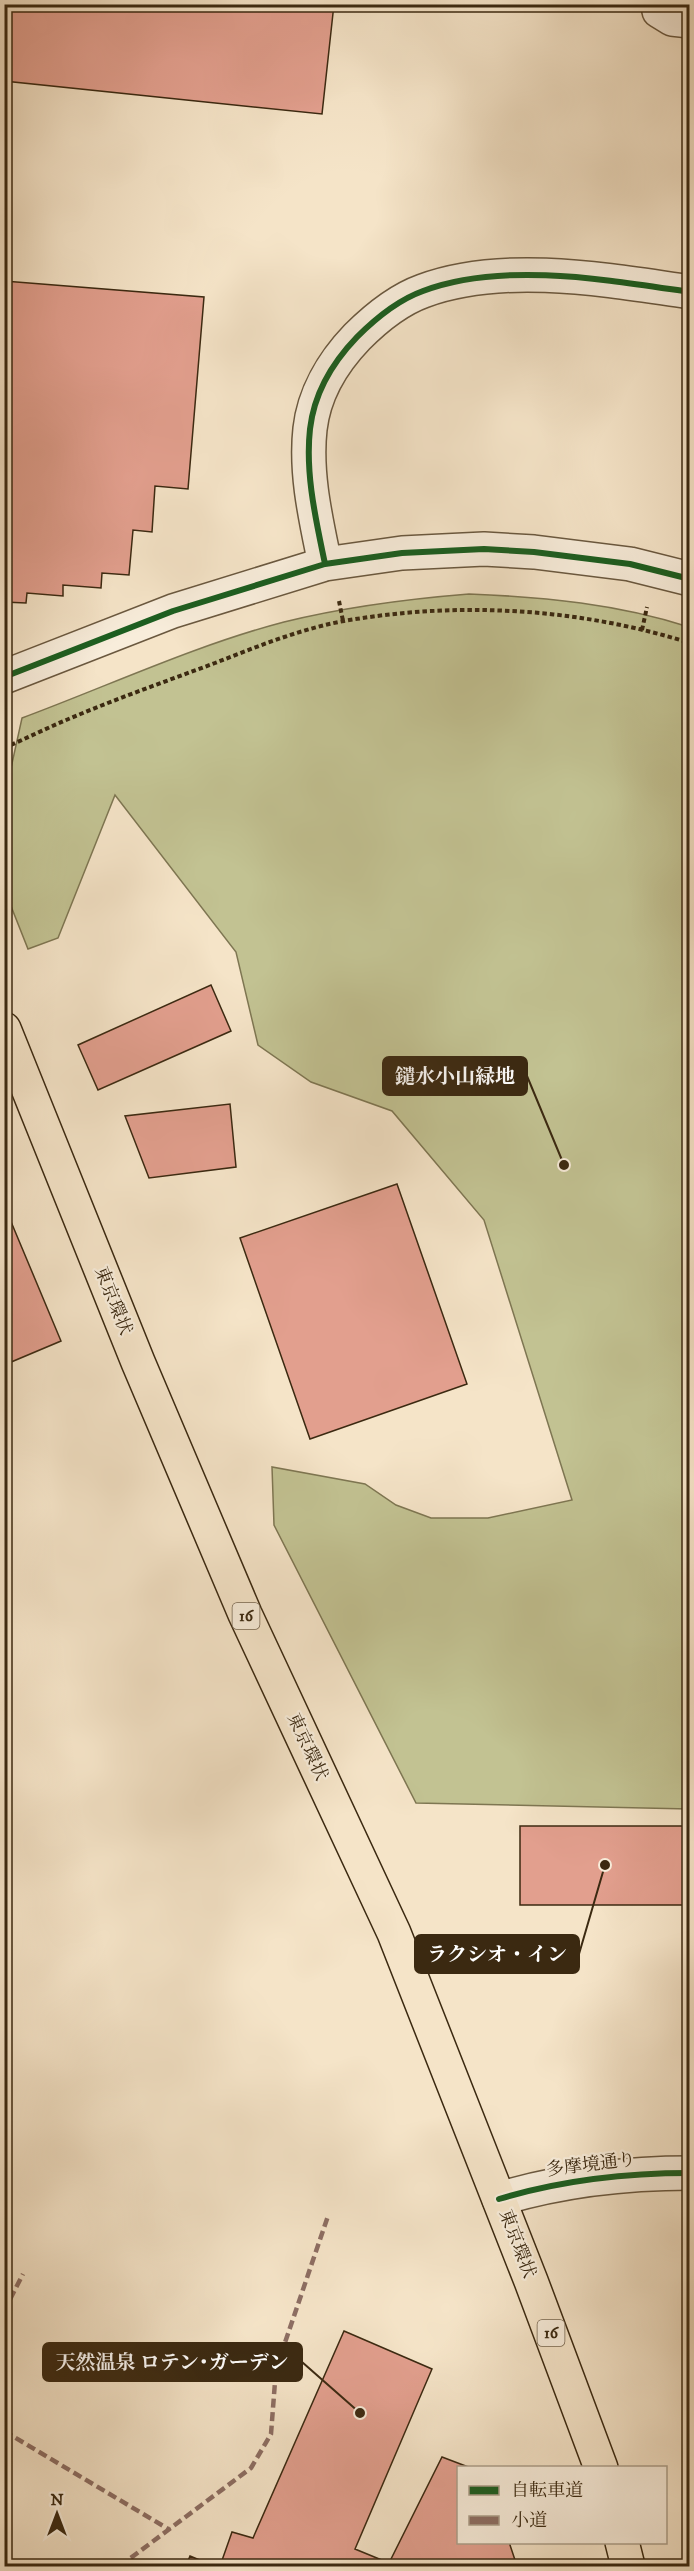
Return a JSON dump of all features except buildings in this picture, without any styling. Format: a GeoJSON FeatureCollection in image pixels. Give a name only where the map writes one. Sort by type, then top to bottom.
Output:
{"type":"FeatureCollection","features":[{"type":"Feature","properties":{"kind":"highway","name":"東京環状"},"geometry":{"type":"LineString","coordinates":[[4,1029],[138,1362],[245,1614],[394,1933],[499,2199],[600,2466]]}},
{"type":"Feature","properties":{"kind":"highway"},"geometry":{"type":"LineString","coordinates":[[622,2544],[628,2566]]}},
{"type":"Feature","properties":{"kind":"street"},"geometry":{"type":"LineString","coordinates":[[658,4],[659,11],[672,20],[690,21]]}},
{"type":"Feature","properties":{"kind":"street"},"geometry":{"type":"LineString","coordinates":[[325,564],[310,479],[310,429],[314,406],[322,386],[346,348],[385,313],[423,291],[481,277],[605,281],[690,292]]}},
{"type":"Feature","properties":{"kind":"street"},"geometry":{"type":"LineString","coordinates":[[4,677],[173,611],[325,564],[402,553],[484,549],[583,557],[630,564],[690,579]]}},
{"type":"Feature","properties":{"kind":"street","name":"多摩境通り"},"geometry":{"type":"LineString","coordinates":[[499,2199],[579,2180],[642,2173],[690,2173]]}},
{"type":"Feature","properties":{"kind":"path"},"geometry":{"type":"LineString","coordinates":[[339,597],[343,621]]}},
{"type":"Feature","properties":{"kind":"path"},"geometry":{"type":"LineString","coordinates":[[642,630],[648,603]]}},
{"type":"Feature","properties":{"kind":"path"},"geometry":{"type":"LineString","coordinates":[[4,748],[72,717],[238,654],[293,634],[343,621],[470,610],[567,616],[642,630],[690,643]]}},
{"type":"Feature","properties":{"kind":"green space"},"geometry":{"type":"Polygon","coordinates":[[[469,594],[525,597],[608,607],[689,627],[689,1809],[416,1803],[274,1525],[272,1467],[365,1484],[396,1505],[431,1518],[488,1518],[572,1500],[484,1220],[392,1111],[311,1082],[258,1045],[236,952],[115,795],[58,938],[28,949],[5,891],[5,770],[11,768],[22,718],[185,654],[251,631],[330,612],[376,604],[469,594]]]}},
{"type":"Feature","properties":{"kind":"marked path"},"geometry":{"type":"LineString","coordinates":[[120,2566],[251,2468],[271,2434],[276,2369],[328,2216]]}},
{"type":"Feature","properties":{"kind":"marked path"},"geometry":{"type":"LineString","coordinates":[[4,2311],[23,2274]]}},
{"type":"Feature","properties":{"kind":"marked path"},"geometry":{"type":"LineString","coordinates":[[4,2431],[170,2530]]}},
{"type":"Feature","properties":{"kind":"cycle path"},"geometry":{"type":"LineString","coordinates":[[325,564],[310,480],[309,446],[312,416],[320,391],[340,357],[371,323],[387,311],[423,291],[454,282],[487,277],[521,275],[591,278],[690,292]]}},
{"type":"Feature","properties":{"kind":"cycle path"},"geometry":{"type":"LineString","coordinates":[[4,677],[173,611],[325,564],[402,553],[484,549],[534,552],[630,564],[690,579]]}},
{"type":"Feature","properties":{"kind":"cycle path"},"geometry":{"type":"LineString","coordinates":[[499,2199],[570,2182],[641,2174],[690,2173]]}},
{"type":"Feature","properties":{"kind":"place","name":"鑓水小山緑地"},"geometry":{"type":"Point","coordinates":[564,1165]}},
{"type":"Feature","properties":{"kind":"place","name":"ラクシオ・イン"},"geometry":{"type":"Point","coordinates":[605,1865]}},
{"type":"Feature","properties":{"kind":"place","name":"天然温泉 ロテン･ガーデン"},"geometry":{"type":"Point","coordinates":[360,2413]}}]}
